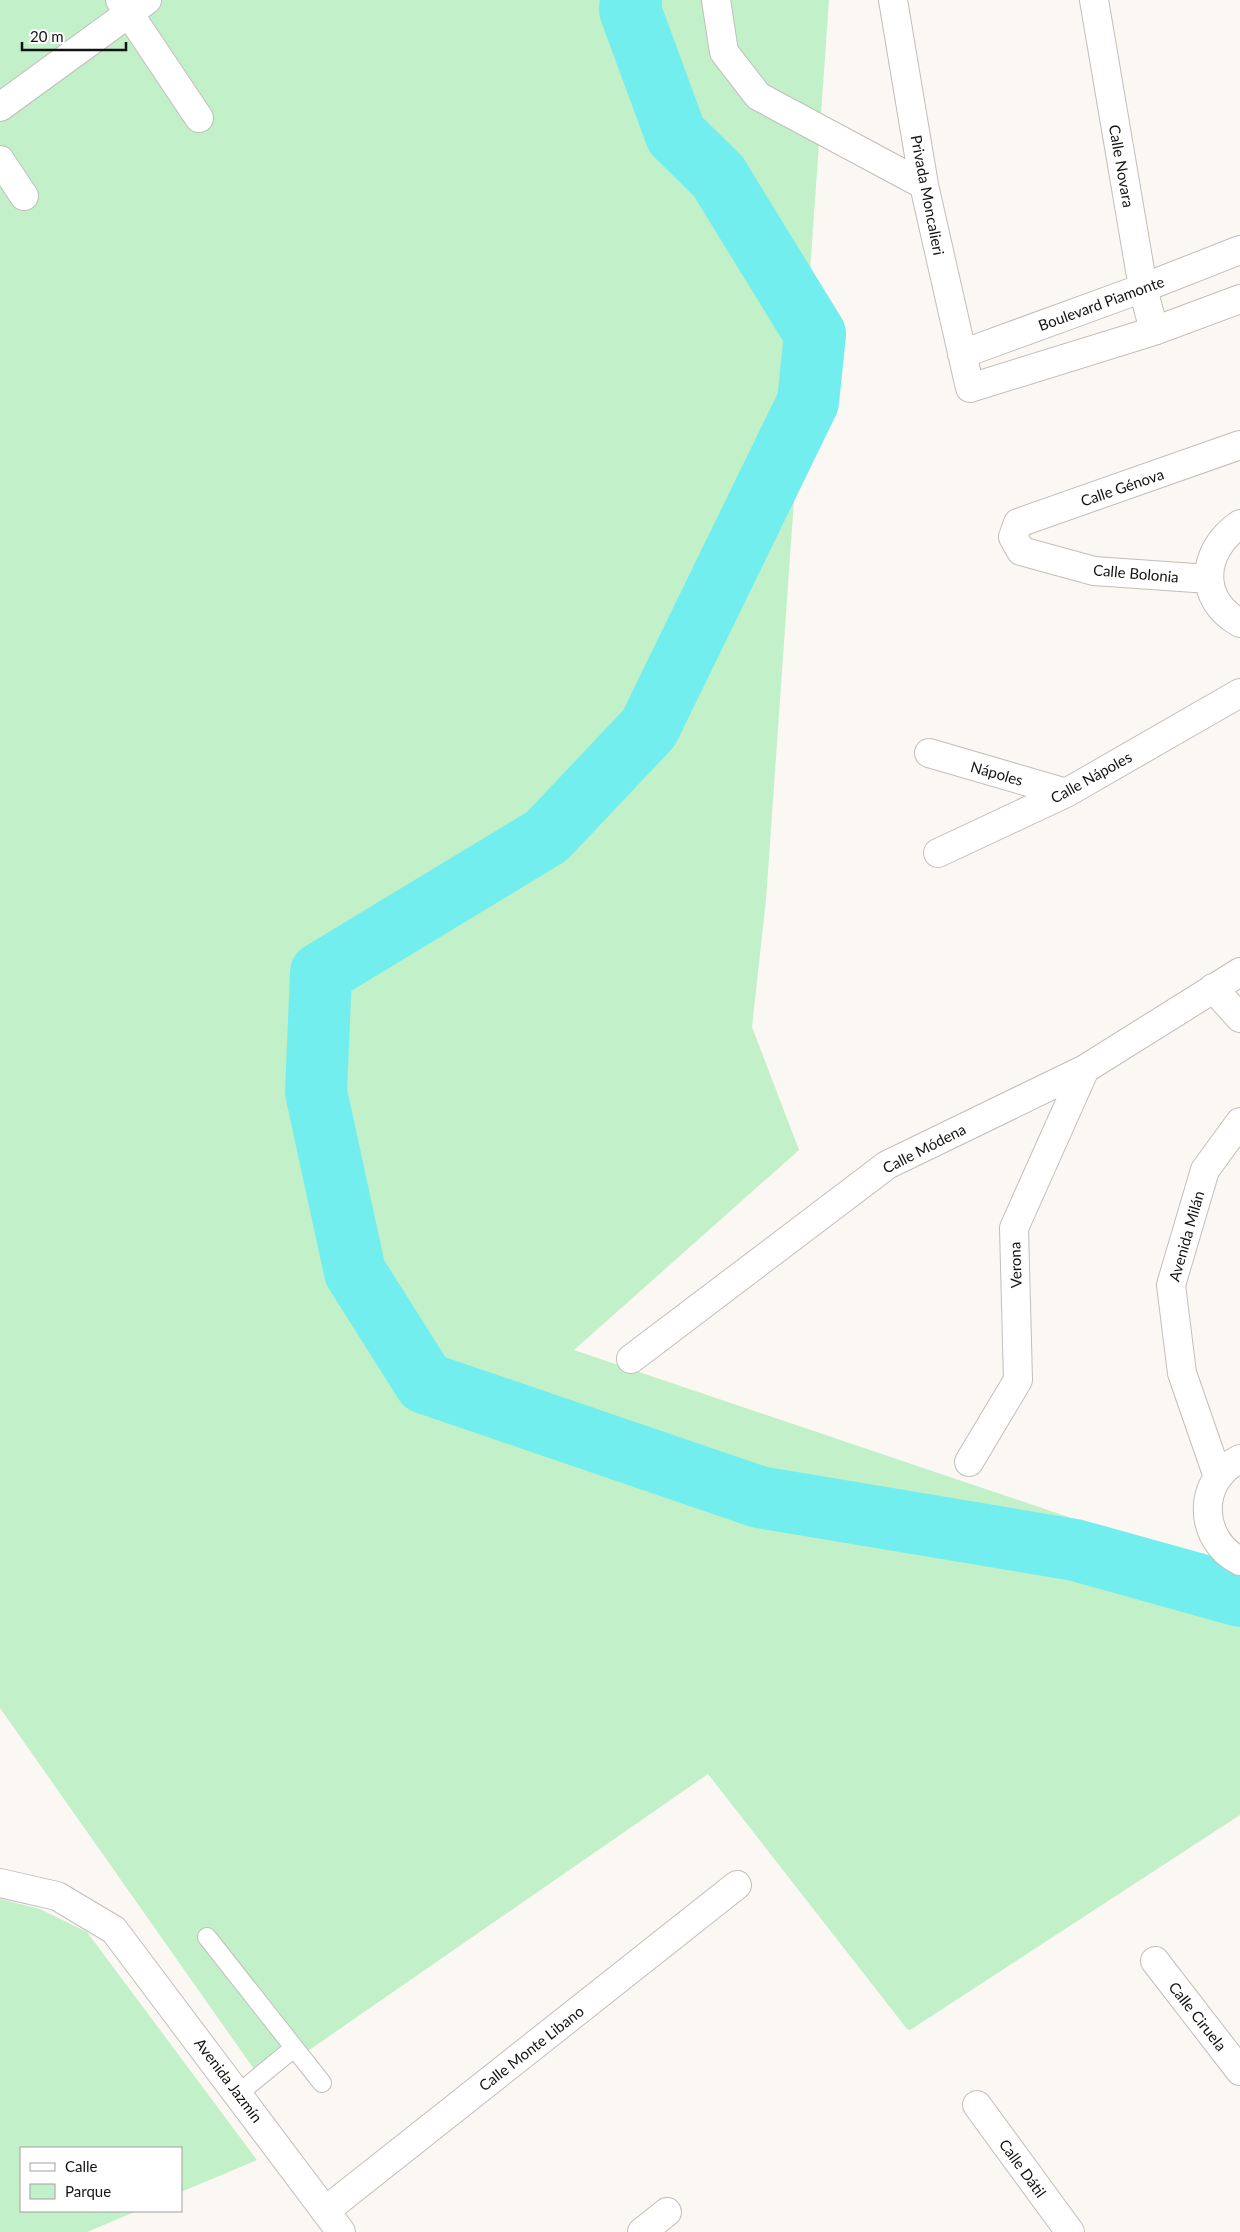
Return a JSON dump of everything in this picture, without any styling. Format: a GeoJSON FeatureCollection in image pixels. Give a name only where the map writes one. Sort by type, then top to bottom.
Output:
{"type":"FeatureCollection","features":[{"type":"Feature","properties":{"kind":"street"},"geometry":{"type":"LineString","coordinates":[[716,0],[724,52],[758,96],[924,185]]}},
{"type":"Feature","properties":{"kind":"street","name":"Privada Moncalieri"},"geometry":{"type":"LineString","coordinates":[[893,0],[924,185],[970,388],[1154,331]]}},
{"type":"Feature","properties":{"kind":"street","name":"Calle Novara"},"geometry":{"type":"LineString","coordinates":[[1094,0],[1142,288],[1154,331]]}},
{"type":"Feature","properties":{"kind":"street"},"geometry":{"type":"LineString","coordinates":[[0,107],[132,4],[199,118]]}},
{"type":"Feature","properties":{"kind":"street"},"geometry":{"type":"LineString","coordinates":[[0,160],[24,196]]}},
{"type":"Feature","properties":{"kind":"street","name":"Boulevard Piamonte"},"geometry":{"type":"LineString","coordinates":[[962,354],[1240,250]]}},
{"type":"Feature","properties":{"kind":"street"},"geometry":{"type":"LineString","coordinates":[[1154,331],[1240,299]]}},
{"type":"Feature","properties":{"kind":"street","name":"Calle Génova"},"geometry":{"type":"LineString","coordinates":[[1013,537],[1018,523],[1240,445]]}},
{"type":"Feature","properties":{"kind":"street"},"geometry":{"type":"LineString","coordinates":[[1240,524],[1222,538],[1212,557],[1208,579],[1215,600],[1228,616],[1240,623]]}},
{"type":"Feature","properties":{"kind":"street","name":"Calle Bolonia"},"geometry":{"type":"LineString","coordinates":[[1013,537],[1021,551],[1094,571],[1208,579]]}},
{"type":"Feature","properties":{"kind":"street","name":"Calle Nápoles"},"geometry":{"type":"LineString","coordinates":[[938,854],[1066,793],[1240,693]]}},
{"type":"Feature","properties":{"kind":"street","name":"Nápoles"},"geometry":{"type":"LineString","coordinates":[[929,752],[1066,793]]}},
{"type":"Feature","properties":{"kind":"street","name":"Calle Módena"},"geometry":{"type":"LineString","coordinates":[[631,1358],[886,1165],[1085,1069],[1240,972]]}},
{"type":"Feature","properties":{"kind":"street"},"geometry":{"type":"LineString","coordinates":[[1213,988],[1240,1018]]}},
{"type":"Feature","properties":{"kind":"street","name":"Verona"},"geometry":{"type":"LineString","coordinates":[[969,1462],[1018,1380],[1014,1228],[1085,1069]]}},
{"type":"Feature","properties":{"kind":"street","name":"Avenida Milán"},"geometry":{"type":"LineString","coordinates":[[1218,1476],[1182,1373],[1171,1285],[1205,1170],[1240,1122]]}},
{"type":"Feature","properties":{"kind":"street"},"geometry":{"type":"LineString","coordinates":[[1240,1459],[1231,1464],[1218,1476],[1210,1492],[1206,1510],[1209,1528],[1217,1544],[1240,1562]]}},
{"type":"Feature","properties":{"kind":"street","name":"Avenida Jazmín"},"geometry":{"type":"LineString","coordinates":[[0,1883],[57,1896],[114,1930],[333,2222]]}},
{"type":"Feature","properties":{"kind":"street","name":"Calle Monte Libano"},"geometry":{"type":"LineString","coordinates":[[333,2222],[737,1885]]}},
{"type":"Feature","properties":{"kind":"street","name":"Calle Ciruela"},"geometry":{"type":"LineString","coordinates":[[1155,1961],[1240,2071]]}},
{"type":"Feature","properties":{"kind":"street","name":"Calle Dátil"},"geometry":{"type":"LineString","coordinates":[[977,2105],[1070,2232]]}},
{"type":"Feature","properties":{"kind":"street"},"geometry":{"type":"LineString","coordinates":[[642,2232],[667,2212]]}},
{"type":"Feature","properties":{"kind":"lane"},"geometry":{"type":"LineString","coordinates":[[207,1937],[322,2083]]}},
{"type":"Feature","properties":{"kind":"lane"},"geometry":{"type":"LineString","coordinates":[[238,2093],[294,2048]]}},
{"type":"Feature","properties":{"kind":"green space"},"geometry":{"type":"Polygon","coordinates":[[[0,0],[829,0],[766,900],[752,1027],[799,1150],[574,1350],[1240,1575],[1240,1815],[910,2030],[907,2029],[708,1774],[263,2082],[0,1708],[0,0]]]}},
{"type":"Feature","properties":{"kind":"green space"},"geometry":{"type":"Polygon","coordinates":[[[0,1899],[40,1909],[87,1932],[257,2160],[182,2192],[182,2147],[20,2147],[20,2212],[135,2212],[87,2232],[0,2232],[0,1899]]]}},
{"type":"Feature","properties":{"kind":"waterway"},"geometry":{"type":"LineString","coordinates":[[631,0],[630,10],[676,135],[718,176],[815,334],[808,402],[649,728],[547,836],[321,973],[316,1092],[355,1272],[425,1383],[759,1497],[1075,1550],[1240,1596]]}}]}
